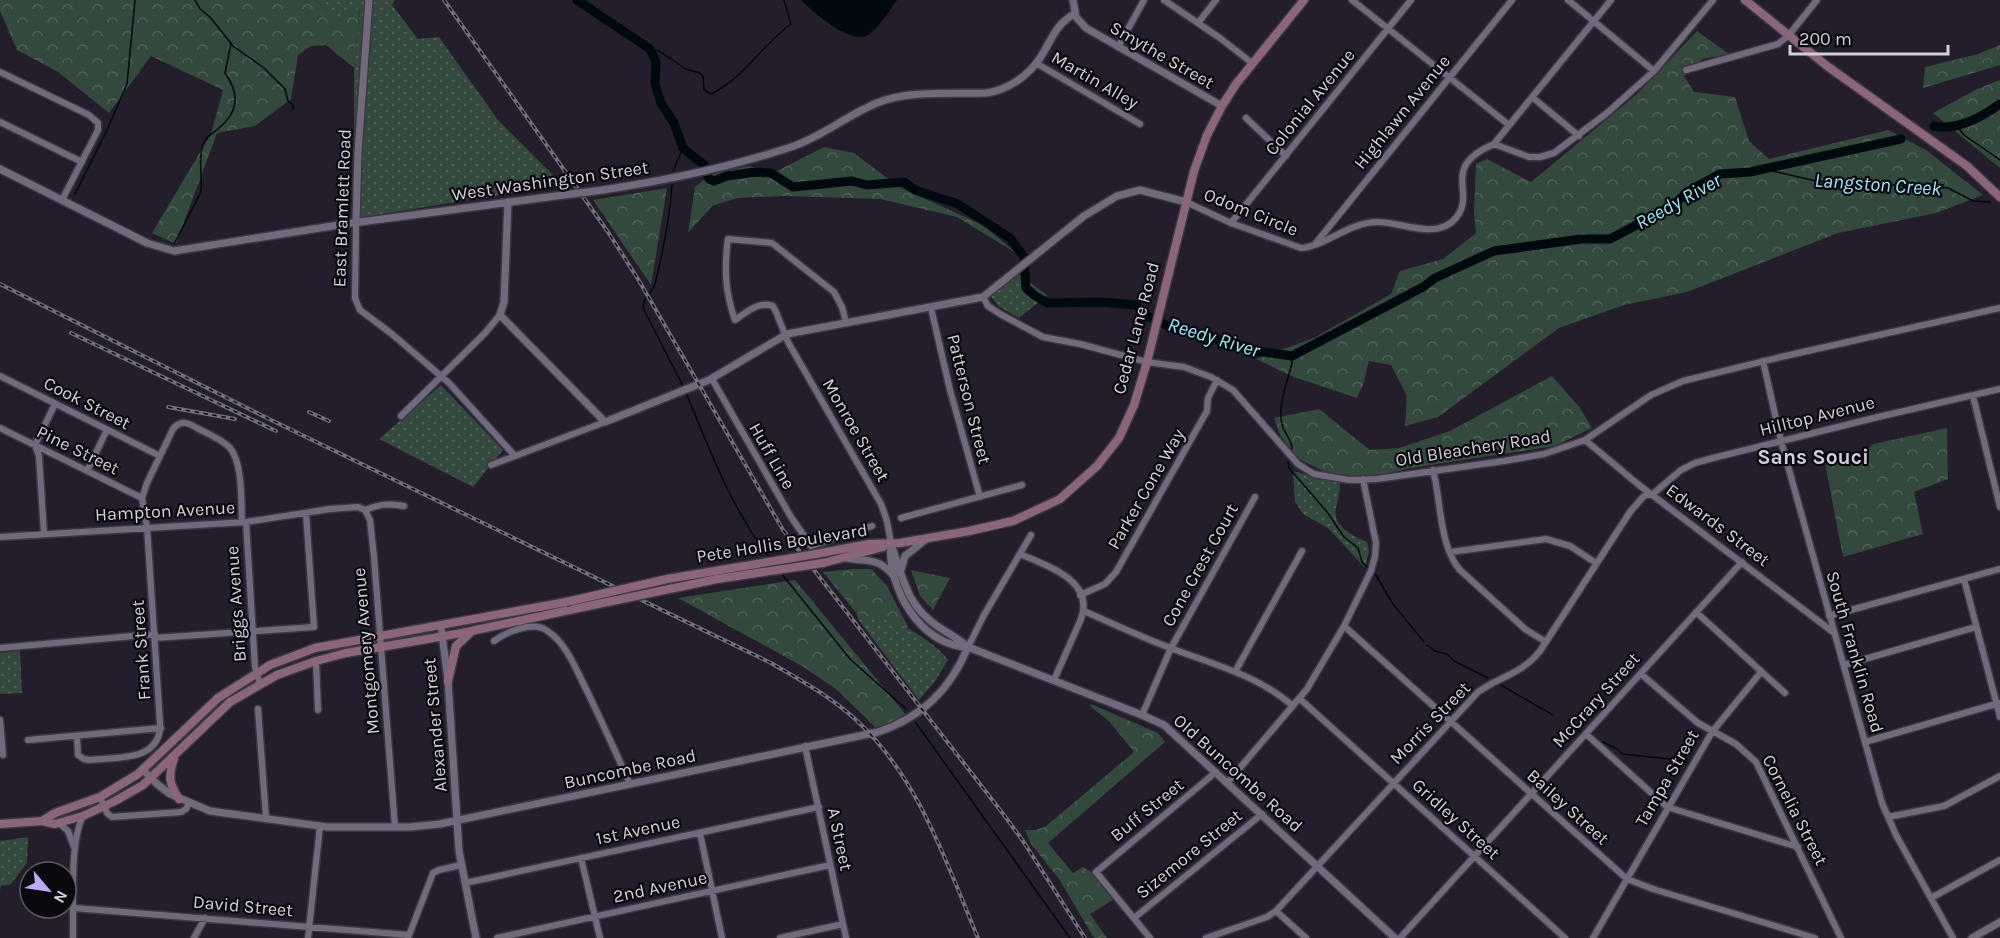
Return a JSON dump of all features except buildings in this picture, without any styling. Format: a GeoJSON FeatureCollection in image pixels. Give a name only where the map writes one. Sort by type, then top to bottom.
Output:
{"type":"FeatureCollection","features":[{"type":"Feature","properties":{"kind":"main road","name":"Cedar Lane Road"},"geometry":{"type":"LineString","coordinates":[[891,544],[1012,521],[1060,499],[1097,466],[1119,438],[1128,422],[1147,362],[1186,202],[1200,155],[1222,106],[1252,63],[1304,0]]}},
{"type":"Feature","properties":{"kind":"main road"},"geometry":{"type":"LineString","coordinates":[[1745,0],[1828,67],[1936,143],[1981,178],[2000,197]]}},
{"type":"Feature","properties":{"kind":"main road","name":"Pete Hollis Boulevard"},"geometry":{"type":"LineString","coordinates":[[42,821],[55,813],[100,797],[143,770],[218,698],[270,665],[315,648],[566,602],[667,579],[869,544],[891,544]]}},
{"type":"Feature","properties":{"kind":"main road","name":"Pete Hollis Boulevard"},"geometry":{"type":"LineString","coordinates":[[0,825],[42,821],[59,823],[104,807],[142,785],[218,712],[277,675],[316,661],[717,579],[823,563],[891,544]]}},
{"type":"Feature","properties":{"kind":"main road"},"geometry":{"type":"LineString","coordinates":[[448,681],[458,643],[476,630]]}},
{"type":"Feature","properties":{"kind":"main road"},"geometry":{"type":"LineString","coordinates":[[175,755],[168,777],[171,788],[179,800]]}},
{"type":"Feature","properties":{"kind":"street","name":"East Bramlett Road"},"geometry":{"type":"LineString","coordinates":[[369,0],[358,152],[355,298],[363,314],[392,334],[442,377],[515,456]]}},
{"type":"Feature","properties":{"kind":"street"},"geometry":{"type":"LineString","coordinates":[[1073,0],[1074,14]]}},
{"type":"Feature","properties":{"kind":"street"},"geometry":{"type":"LineString","coordinates":[[1118,47],[1144,0]]}},
{"type":"Feature","properties":{"kind":"street"},"geometry":{"type":"LineString","coordinates":[[1164,0],[1252,63]]}},
{"type":"Feature","properties":{"kind":"street"},"geometry":{"type":"LineString","coordinates":[[1198,23],[1216,0]]}},
{"type":"Feature","properties":{"kind":"street"},"geometry":{"type":"LineString","coordinates":[[1352,0],[1509,125]]}},
{"type":"Feature","properties":{"kind":"street","name":"Colonial Avenue"},"geometry":{"type":"LineString","coordinates":[[1231,223],[1411,0]]}},
{"type":"Feature","properties":{"kind":"street","name":"Highlawn Avenue"},"geometry":{"type":"LineString","coordinates":[[1315,243],[1512,0]]}},
{"type":"Feature","properties":{"kind":"street"},"geometry":{"type":"LineString","coordinates":[[1568,0],[1654,71]]}},
{"type":"Feature","properties":{"kind":"street"},"geometry":{"type":"LineString","coordinates":[[1611,0],[1494,144],[1526,156],[1540,157],[1554,153],[1579,136],[1654,71],[1713,0]]}},
{"type":"Feature","properties":{"kind":"street"},"geometry":{"type":"LineString","coordinates":[[1686,70],[1769,47],[1788,36],[1817,0]]}},
{"type":"Feature","properties":{"kind":"street","name":"West Washington Street"},"geometry":{"type":"LineString","coordinates":[[0,169],[147,243],[174,251],[356,223],[603,190],[727,167],[795,146],[866,108],[891,98],[986,93],[1000,90],[1019,79],[1036,63],[1057,27],[1074,14]]}},
{"type":"Feature","properties":{"kind":"street","name":"Smythe Street"},"geometry":{"type":"LineString","coordinates":[[1074,14],[1086,28],[1222,106]]}},
{"type":"Feature","properties":{"kind":"street","name":"Martin Alley"},"geometry":{"type":"LineString","coordinates":[[1036,63],[1140,124]]}},
{"type":"Feature","properties":{"kind":"street"},"geometry":{"type":"LineString","coordinates":[[0,72],[96,120],[98,126],[62,200]]}},
{"type":"Feature","properties":{"kind":"street"},"geometry":{"type":"LineString","coordinates":[[1532,97],[1579,136]]}},
{"type":"Feature","properties":{"kind":"street"},"geometry":{"type":"LineString","coordinates":[[1246,118],[1286,156]]}},
{"type":"Feature","properties":{"kind":"street"},"geometry":{"type":"LineString","coordinates":[[0,122],[82,162]]}},
{"type":"Feature","properties":{"kind":"street","name":"Odom Circle"},"geometry":{"type":"LineString","coordinates":[[1186,202],[1231,223],[1301,248],[1309,248],[1315,243],[1370,222],[1388,222],[1431,229],[1447,225],[1456,218],[1461,208],[1462,177],[1466,162],[1476,152],[1494,144]]}},
{"type":"Feature","properties":{"kind":"street"},"geometry":{"type":"LineString","coordinates":[[491,465],[712,379],[787,334],[983,297],[1084,216],[1117,196],[1140,190],[1186,202]]}},
{"type":"Feature","properties":{"kind":"street"},"geometry":{"type":"LineString","coordinates":[[401,416],[442,377],[500,315],[504,302],[508,202]]}},
{"type":"Feature","properties":{"kind":"street","name":"Monroe Street"},"geometry":{"type":"LineString","coordinates":[[846,322],[842,307],[834,292],[772,243],[728,239],[724,265],[728,300],[735,320],[758,305],[765,303],[773,306],[787,334],[788,342],[881,504],[891,544]]}},
{"type":"Feature","properties":{"kind":"street","name":"Old Bleachery Road"},"geometry":{"type":"LineString","coordinates":[[983,297],[988,306],[1043,337],[1080,344],[1147,362],[1184,367],[1217,380],[1233,390],[1291,458],[1305,469],[1314,474],[1333,478],[1363,479],[1529,457],[1565,448],[1585,440],[1640,402],[1667,387],[1762,362],[2000,308]]}},
{"type":"Feature","properties":{"kind":"street","name":"Patterson Street"},"geometry":{"type":"LineString","coordinates":[[931,308],[950,390],[980,497]]}},
{"type":"Feature","properties":{"kind":"street"},"geometry":{"type":"LineString","coordinates":[[500,315],[606,422]]}},
{"type":"Feature","properties":{"kind":"street","name":"South Franklin Road"},"geometry":{"type":"LineString","coordinates":[[1762,362],[1829,616],[1888,817],[1953,938]]}},
{"type":"Feature","properties":{"kind":"street","name":"Cook Street"},"geometry":{"type":"LineString","coordinates":[[0,376],[160,456]]}},
{"type":"Feature","properties":{"kind":"street","name":"Huff Line"},"geometry":{"type":"LineString","coordinates":[[712,379],[776,492],[811,546],[872,525]]}},
{"type":"Feature","properties":{"kind":"street","name":"Parker Cone Way"},"geometry":{"type":"LineString","coordinates":[[1080,595],[1105,584],[1116,572],[1207,411],[1208,398],[1217,380]]}},
{"type":"Feature","properties":{"kind":"street","name":"Hilltop Avenue"},"geometry":{"type":"LineString","coordinates":[[1650,493],[1659,489],[1681,470],[1695,463],[1878,417],[2000,390]]}},
{"type":"Feature","properties":{"kind":"street"},"geometry":{"type":"LineString","coordinates":[[1973,396],[2000,507]]}},
{"type":"Feature","properties":{"kind":"street"},"geometry":{"type":"LineString","coordinates":[[44,534],[39,456],[34,445],[55,404]]}},
{"type":"Feature","properties":{"kind":"street","name":"Briggs Avenue"},"geometry":{"type":"LineString","coordinates":[[160,456],[173,429],[183,422],[225,443],[236,459],[244,522],[256,673],[260,684]]}},
{"type":"Feature","properties":{"kind":"street","name":"Pine Street"},"geometry":{"type":"LineString","coordinates":[[0,428],[142,498]]}},
{"type":"Feature","properties":{"kind":"street"},"geometry":{"type":"LineString","coordinates":[[87,471],[107,430]]}},
{"type":"Feature","properties":{"kind":"street","name":"Edwards Street"},"geometry":{"type":"LineString","coordinates":[[1585,440],[1650,493],[1834,633]]}},
{"type":"Feature","properties":{"kind":"street"},"geometry":{"type":"LineString","coordinates":[[142,498],[160,456]]}},
{"type":"Feature","properties":{"kind":"street"},"geometry":{"type":"LineString","coordinates":[[1434,470],[1444,528],[1454,561],[1460,570],[1526,629],[1546,642]]}},
{"type":"Feature","properties":{"kind":"street"},"geometry":{"type":"LineString","coordinates":[[1228,782],[1300,699],[1344,626],[1367,579],[1375,556],[1374,529],[1363,479]]}},
{"type":"Feature","properties":{"kind":"street"},"geometry":{"type":"LineString","coordinates":[[901,518],[1022,485]]}},
{"type":"Feature","properties":{"kind":"street","name":"Morris Street"},"geometry":{"type":"LineString","coordinates":[[1276,911],[1478,692],[1526,667],[1537,655],[1630,512],[1644,496],[1650,493]]}},
{"type":"Feature","properties":{"kind":"street","name":"Cone Crest Court"},"geometry":{"type":"LineString","coordinates":[[1142,715],[1171,648],[1255,497]]}},
{"type":"Feature","properties":{"kind":"street","name":"Frank Street"},"geometry":{"type":"LineString","coordinates":[[142,498],[147,527],[160,728]]}},
{"type":"Feature","properties":{"kind":"street"},"geometry":{"type":"LineString","coordinates":[[365,510],[381,504],[391,503],[404,506]]}},
{"type":"Feature","properties":{"kind":"street","name":"Hampton Avenue"},"geometry":{"type":"LineString","coordinates":[[0,537],[244,522],[330,509],[358,507],[365,510]]}},
{"type":"Feature","properties":{"kind":"street","name":"Montgomery Avenue"},"geometry":{"type":"LineString","coordinates":[[365,510],[371,526],[395,827]]}},
{"type":"Feature","properties":{"kind":"street"},"geometry":{"type":"LineString","coordinates":[[0,648],[314,627],[306,513]]}},
{"type":"Feature","properties":{"kind":"street","name":"Buncombe Road"},"geometry":{"type":"LineString","coordinates":[[143,770],[179,800],[210,811],[320,826],[395,827],[456,822],[878,732],[917,714],[952,678],[984,615],[1032,535]]}},
{"type":"Feature","properties":{"kind":"street"},"geometry":{"type":"LineString","coordinates":[[844,557],[873,560],[897,574],[905,556],[927,538]]}},
{"type":"Feature","properties":{"kind":"street"},"geometry":{"type":"LineString","coordinates":[[1451,552],[1546,539],[1570,546],[1596,563]]}},
{"type":"Feature","properties":{"kind":"street","name":"Old Buncombe Road"},"geometry":{"type":"LineString","coordinates":[[891,544],[890,557],[905,604],[925,628],[956,647],[968,647],[1054,680],[1142,715],[1172,731],[1395,938]]}},
{"type":"Feature","properties":{"kind":"street"},"geometry":{"type":"LineString","coordinates":[[1235,672],[1302,551]]}},
{"type":"Feature","properties":{"kind":"street"},"geometry":{"type":"LineString","coordinates":[[1020,554],[1065,574],[1073,582],[1080,595],[1084,611],[1054,680]]}},
{"type":"Feature","properties":{"kind":"street","name":"McCrary Street"},"geometry":{"type":"LineString","coordinates":[[1400,938],[1742,562]]}},
{"type":"Feature","properties":{"kind":"street"},"geometry":{"type":"LineString","coordinates":[[1829,616],[2000,569]]}},
{"type":"Feature","properties":{"kind":"street"},"geometry":{"type":"LineString","coordinates":[[1964,579],[2000,717]]}},
{"type":"Feature","properties":{"kind":"street"},"geometry":{"type":"LineString","coordinates":[[1084,611],[1268,686],[1293,706]]}},
{"type":"Feature","properties":{"kind":"street"},"geometry":{"type":"LineString","coordinates":[[1696,612],[1785,693]]}},
{"type":"Feature","properties":{"kind":"street","name":"Alexander Street"},"geometry":{"type":"LineString","coordinates":[[441,626],[448,681],[456,822],[461,866],[476,938]]}},
{"type":"Feature","properties":{"kind":"street"},"geometry":{"type":"LineString","coordinates":[[494,641],[503,634],[537,626],[545,629],[556,639],[572,662],[630,784]]}},
{"type":"Feature","properties":{"kind":"street","name":"Bailey Street"},"geometry":{"type":"LineString","coordinates":[[1344,626],[1627,879],[1815,938]]}},
{"type":"Feature","properties":{"kind":"street"},"geometry":{"type":"LineString","coordinates":[[1844,665],[1976,627]]}},
{"type":"Feature","properties":{"kind":"street"},"geometry":{"type":"LineString","coordinates":[[316,661],[318,710]]}},
{"type":"Feature","properties":{"kind":"street","name":"Tampa Street"},"geometry":{"type":"LineString","coordinates":[[1593,938],[1712,732],[1761,672]]}},
{"type":"Feature","properties":{"kind":"street","name":"Cornelia Street"},"geometry":{"type":"LineString","coordinates":[[1641,674],[1698,723],[1736,744],[1756,762],[1841,938]]}},
{"type":"Feature","properties":{"kind":"street","name":"Gridley Street"},"geometry":{"type":"LineString","coordinates":[[1300,699],[1565,938]]}},
{"type":"Feature","properties":{"kind":"street"},"geometry":{"type":"LineString","coordinates":[[1865,742],[1998,704]]}},
{"type":"Feature","properties":{"kind":"street"},"geometry":{"type":"LineString","coordinates":[[258,710],[266,818]]}},
{"type":"Feature","properties":{"kind":"street"},"geometry":{"type":"LineString","coordinates":[[0,720],[3,755]]}},
{"type":"Feature","properties":{"kind":"street"},"geometry":{"type":"LineString","coordinates":[[28,740],[160,728],[159,737],[154,746],[145,753],[89,760],[78,754],[76,736]]}},
{"type":"Feature","properties":{"kind":"street"},"geometry":{"type":"LineString","coordinates":[[1586,734],[1667,807],[1797,848]]}},
{"type":"Feature","properties":{"kind":"street","name":"A Street"},"geometry":{"type":"LineString","coordinates":[[805,746],[846,938]]}},
{"type":"Feature","properties":{"kind":"street","name":"Buff Street"},"geometry":{"type":"LineString","coordinates":[[1134,918],[1096,872],[1216,772]]}},
{"type":"Feature","properties":{"kind":"street"},"geometry":{"type":"LineString","coordinates":[[1888,817],[1944,806],[2000,776]]}},
{"type":"Feature","properties":{"kind":"street"},"geometry":{"type":"LineString","coordinates":[[100,797],[112,817],[181,812],[189,803]]}},
{"type":"Feature","properties":{"kind":"street","name":"1st Avenue"},"geometry":{"type":"LineString","coordinates":[[465,883],[819,807]]}},
{"type":"Feature","properties":{"kind":"street","name":"Sizemore Street"},"geometry":{"type":"LineString","coordinates":[[1134,918],[1262,814]]}},
{"type":"Feature","properties":{"kind":"street"},"geometry":{"type":"LineString","coordinates":[[75,860],[79,824],[83,816]]}},
{"type":"Feature","properties":{"kind":"street"},"geometry":{"type":"LineString","coordinates":[[59,823],[70,835],[75,852]]}},
{"type":"Feature","properties":{"kind":"street"},"geometry":{"type":"LineString","coordinates":[[308,938],[320,826]]}},
{"type":"Feature","properties":{"kind":"street"},"geometry":{"type":"LineString","coordinates":[[699,832],[722,938]]}},
{"type":"Feature","properties":{"kind":"street"},"geometry":{"type":"LineString","coordinates":[[581,858],[600,938]]}},
{"type":"Feature","properties":{"kind":"street"},"geometry":{"type":"LineString","coordinates":[[1931,898],[2000,860]]}},
{"type":"Feature","properties":{"kind":"street","name":"2nd Avenue"},"geometry":{"type":"LineString","coordinates":[[497,938],[831,865]]}},
{"type":"Feature","properties":{"kind":"street"},"geometry":{"type":"LineString","coordinates":[[408,937],[433,873],[461,866]]}},
{"type":"Feature","properties":{"kind":"street","name":"David Street"},"geometry":{"type":"LineString","coordinates":[[78,908],[408,937]]}},
{"type":"Feature","properties":{"kind":"street"},"geometry":{"type":"LineString","coordinates":[[1206,938],[1267,917],[1276,911],[1306,938]]}},
{"type":"Feature","properties":{"kind":"street"},"geometry":{"type":"LineString","coordinates":[[194,938],[205,918]]}},
{"type":"Feature","properties":{"kind":"street"},"geometry":{"type":"LineString","coordinates":[[1134,918],[1150,938]]}},
{"type":"Feature","properties":{"kind":"street"},"geometry":{"type":"LineString","coordinates":[[74,920],[74,938]]}},
{"type":"Feature","properties":{"kind":"street"},"geometry":{"type":"LineString","coordinates":[[1972,938],[2000,922]]}},
{"type":"Feature","properties":{"kind":"street"},"geometry":{"type":"LineString","coordinates":[[780,938],[843,924]]}},
{"type":"Feature","properties":{"kind":"green space"},"geometry":{"type":"Polygon","coordinates":[[[0,0],[315,0],[339,20],[360,7],[354,68],[326,45],[311,46],[298,55],[291,99],[255,126],[217,133],[176,244],[152,233],[211,134],[223,90],[151,56],[109,113],[58,72],[17,50],[0,11],[0,0]]]}},
{"type":"Feature","properties":{"kind":"green space"},"geometry":{"type":"Polygon","coordinates":[[[315,0],[395,0],[392,5],[418,39],[439,37],[498,120],[563,185],[354,217],[354,68],[360,8],[339,20],[315,0]]]}},
{"type":"Feature","properties":{"kind":"green space"},"geometry":{"type":"Polygon","coordinates":[[[1697,31],[1729,54],[1703,59],[1684,76],[1694,92],[1735,97],[1749,141],[1769,159],[1888,130],[1926,150],[1983,195],[1936,213],[1838,233],[1687,292],[1624,305],[1559,328],[1438,417],[1405,426],[1407,396],[1391,365],[1369,361],[1357,398],[1294,377],[1256,359],[1314,338],[1391,294],[1400,271],[1443,259],[1476,233],[1474,212],[1476,164],[1487,159],[1531,182],[1637,94],[1697,31]]]}},
{"type":"Feature","properties":{"kind":"green space"},"geometry":{"type":"Polygon","coordinates":[[[2000,45],[2000,65],[1923,88],[1925,67],[1978,54],[2000,45]]]}},
{"type":"Feature","properties":{"kind":"green space"},"geometry":{"type":"Polygon","coordinates":[[[2000,80],[2000,168],[1933,113],[1977,89],[2000,80]]]}},
{"type":"Feature","properties":{"kind":"green space"},"geometry":{"type":"Polygon","coordinates":[[[824,147],[854,153],[899,187],[983,225],[1016,253],[957,217],[880,199],[784,196],[737,198],[712,206],[688,233],[695,187],[710,175],[748,166],[777,171],[824,147]]]}},
{"type":"Feature","properties":{"kind":"green space"},"geometry":{"type":"Polygon","coordinates":[[[667,188],[651,285],[593,200],[667,188]]]}},
{"type":"Feature","properties":{"kind":"green space"},"geometry":{"type":"Polygon","coordinates":[[[1017,273],[1047,295],[1019,318],[997,305],[991,296],[1017,273]]]}},
{"type":"Feature","properties":{"kind":"green space"},"geometry":{"type":"Polygon","coordinates":[[[1552,376],[1580,408],[1592,428],[1555,446],[1411,468],[1363,479],[1325,472],[1297,458],[1280,435],[1274,418],[1319,409],[1370,450],[1399,448],[1450,431],[1552,376]]]}},
{"type":"Feature","properties":{"kind":"green space"},"geometry":{"type":"Polygon","coordinates":[[[441,385],[503,450],[473,487],[379,439],[441,385]]]}},
{"type":"Feature","properties":{"kind":"green space"},"geometry":{"type":"Polygon","coordinates":[[[1947,428],[1948,479],[1914,492],[1923,534],[1843,557],[1825,463],[1866,452],[1873,444],[1947,428]]]}},
{"type":"Feature","properties":{"kind":"green space"},"geometry":{"type":"Polygon","coordinates":[[[1293,471],[1340,483],[1336,508],[1337,520],[1345,530],[1367,542],[1369,551],[1365,568],[1328,528],[1303,514],[1295,502],[1293,471]]]}},
{"type":"Feature","properties":{"kind":"green space"},"geometry":{"type":"Polygon","coordinates":[[[871,569],[887,586],[909,629],[877,615],[857,614],[823,572],[871,569]]]}},
{"type":"Feature","properties":{"kind":"green space"},"geometry":{"type":"Polygon","coordinates":[[[911,570],[950,578],[933,610],[920,596],[911,570]]]}},
{"type":"Feature","properties":{"kind":"green space"},"geometry":{"type":"Polygon","coordinates":[[[795,580],[906,715],[877,729],[836,689],[802,666],[678,598],[795,580]]]}},
{"type":"Feature","properties":{"kind":"green space"},"geometry":{"type":"Polygon","coordinates":[[[857,614],[875,614],[895,621],[926,640],[948,660],[936,680],[919,700],[858,619],[857,614]]]}},
{"type":"Feature","properties":{"kind":"green space"},"geometry":{"type":"Polygon","coordinates":[[[20,651],[22,693],[0,694],[0,653],[20,651]]]}},
{"type":"Feature","properties":{"kind":"green space"},"geometry":{"type":"Polygon","coordinates":[[[1091,704],[1158,733],[1165,742],[1048,843],[1073,873],[1083,867],[1091,872],[1113,900],[1090,914],[1107,938],[1094,938],[1059,879],[1031,844],[1025,830],[1045,827],[1134,752],[1110,722],[1090,706],[1091,704]]]}},
{"type":"Feature","properties":{"kind":"green space"},"geometry":{"type":"Polygon","coordinates":[[[28,837],[27,860],[18,860],[18,875],[11,884],[1,886],[0,890],[0,841],[28,837]]]}},
{"type":"Feature","properties":{"kind":"shaded area"},"geometry":{"type":"Polygon","coordinates":[[[801,0],[897,0],[870,34],[859,37],[831,25],[801,0]]]}},
{"type":"Feature","properties":{"kind":"waterway"},"geometry":{"type":"LineString","coordinates":[[75,194],[127,84],[135,0]]}},
{"type":"Feature","properties":{"kind":"waterway"},"geometry":{"type":"LineString","coordinates":[[195,0],[200,9],[210,17],[233,46],[264,68],[285,89],[293,109]]}},
{"type":"Feature","properties":{"kind":"waterway","name":"Reedy River"},"geometry":{"type":"LineString","coordinates":[[577,0],[650,49],[656,62],[655,84],[661,103],[674,123],[683,148],[703,164],[709,179],[714,181],[727,176],[755,172],[771,173],[793,187],[852,181],[867,185],[904,182],[915,190],[958,204],[1010,238],[1024,257],[1026,288],[1047,303],[1100,302],[1136,305],[1149,317],[1170,327],[1215,338],[1226,344],[1250,350],[1292,356],[1423,287],[1435,278],[1494,251],[1581,239],[1610,239],[1674,205],[1687,192],[1720,174],[1750,172],[1901,139]]}},
{"type":"Feature","properties":{"kind":"waterway"},"geometry":{"type":"LineString","coordinates":[[650,49],[659,51],[686,69],[700,73],[703,76],[704,90],[711,94],[733,80],[791,24],[784,0]]}},
{"type":"Feature","properties":{"kind":"waterway"},"geometry":{"type":"LineString","coordinates":[[174,244],[201,192],[201,155],[204,142],[225,123],[235,102],[233,88],[225,73],[231,43]]}},
{"type":"Feature","properties":{"kind":"waterway","name":"Reedy River"},"geometry":{"type":"LineString","coordinates":[[1934,126],[1960,125],[1985,114],[2000,104]]}},
{"type":"Feature","properties":{"kind":"waterway"},"geometry":{"type":"LineString","coordinates":[[1956,125],[1964,135],[2000,160]]}},
{"type":"Feature","properties":{"kind":"waterway"},"geometry":{"type":"LineString","coordinates":[[673,171],[683,148]]}},
{"type":"Feature","properties":{"kind":"waterway","name":"Langston Creek"},"geometry":{"type":"LineString","coordinates":[[1764,169],[1816,181],[1948,188],[1973,201],[1990,202]]}},
{"type":"Feature","properties":{"kind":"waterway"},"geometry":{"type":"LineString","coordinates":[[672,185],[668,222],[658,272],[654,288],[645,299],[643,308],[683,386]]}},
{"type":"Feature","properties":{"kind":"waterway"},"geometry":{"type":"LineString","coordinates":[[1292,356],[1281,409],[1283,428],[1291,442],[1292,449]]}},
{"type":"Feature","properties":{"kind":"waterway"},"geometry":{"type":"LineString","coordinates":[[686,393],[733,499],[769,557]]}},
{"type":"Feature","properties":{"kind":"waterway"},"geometry":{"type":"LineString","coordinates":[[1288,462],[1289,468],[1328,513],[1344,537],[1358,548],[1362,562],[1368,568]]}},
{"type":"Feature","properties":{"kind":"waterway"},"geometry":{"type":"LineString","coordinates":[[1374,572],[1393,604],[1424,642]]}},
{"type":"Feature","properties":{"kind":"waterway"},"geometry":{"type":"LineString","coordinates":[[781,573],[850,659],[906,709]]}},
{"type":"Feature","properties":{"kind":"waterway"},"geometry":{"type":"LineString","coordinates":[[1427,645],[1488,678]]}},
{"type":"Feature","properties":{"kind":"waterway"},"geometry":{"type":"LineString","coordinates":[[1499,684],[1553,715]]}},
{"type":"Feature","properties":{"kind":"waterway"},"geometry":{"type":"LineString","coordinates":[[916,723],[1070,938]]}},
{"type":"Feature","properties":{"kind":"waterway"},"geometry":{"type":"LineString","coordinates":[[1574,727],[1582,733]]}},
{"type":"Feature","properties":{"kind":"waterway"},"geometry":{"type":"LineString","coordinates":[[1603,742],[1623,754],[1689,763]]}},
{"type":"Feature","properties":{"kind":"railway"},"geometry":{"type":"LineString","coordinates":[[444,0],[608,232],[638,279],[783,530],[1004,815],[1085,938]]}},
{"type":"Feature","properties":{"kind":"railway"},"geometry":{"type":"LineString","coordinates":[[0,284],[267,418],[771,663],[825,696],[855,719],[877,742],[913,793],[942,850],[978,938]]}},
{"type":"Feature","properties":{"kind":"railway"},"geometry":{"type":"LineString","coordinates":[[71,333],[276,431]]}},
{"type":"Feature","properties":{"kind":"railway"},"geometry":{"type":"LineString","coordinates":[[168,407],[235,419]]}},
{"type":"Feature","properties":{"kind":"railway"},"geometry":{"type":"LineString","coordinates":[[309,412],[329,421]]}},
{"type":"Feature","properties":{"kind":"district","name":"Sans Souci"},"geometry":{"type":"Point","coordinates":[1813,457]}}]}
